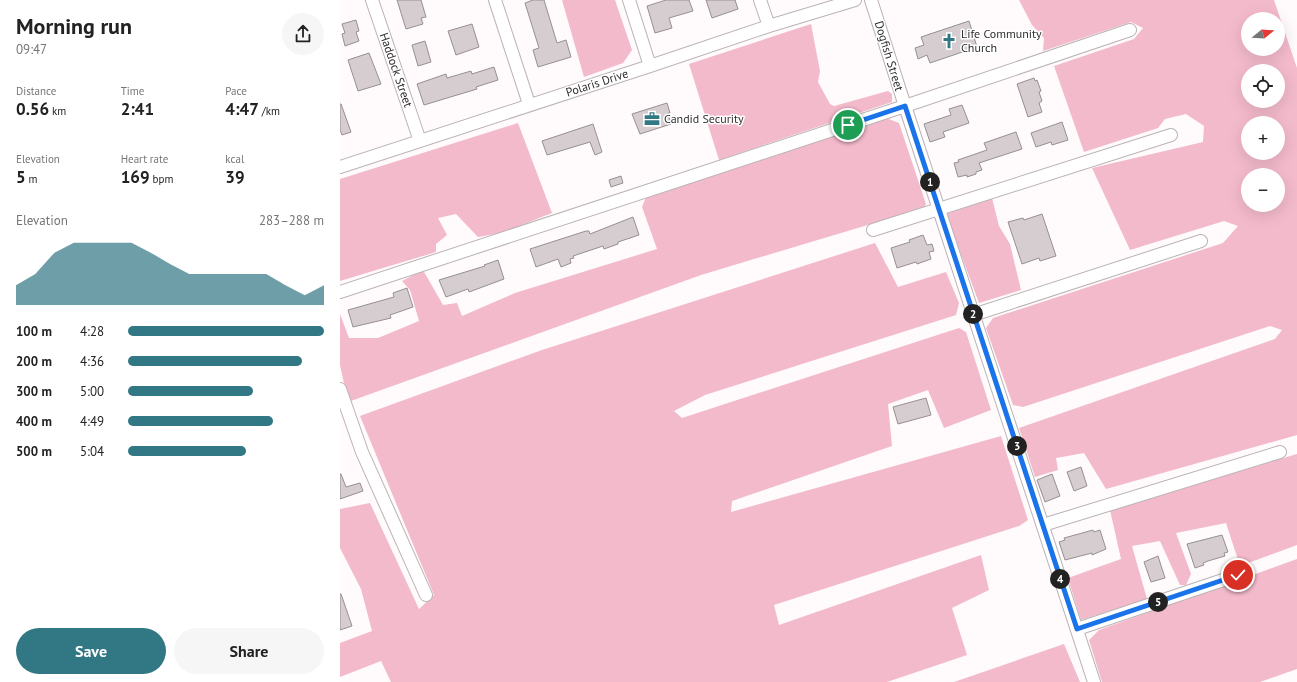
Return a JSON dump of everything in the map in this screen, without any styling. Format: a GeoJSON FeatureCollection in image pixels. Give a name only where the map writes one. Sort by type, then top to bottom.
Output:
{"type":"FeatureCollection","features":[{"type":"Feature","properties":{"kind":"street","name":"Haddock Street"},"geometry":{"type":"LineString","coordinates":[[372,0],[420,141]]}},
{"type":"Feature","properties":{"kind":"street"},"geometry":{"type":"LineString","coordinates":[[495,0],[529,104]]}},
{"type":"Feature","properties":{"kind":"street"},"geometry":{"type":"LineString","coordinates":[[629,0],[650,66]]}},
{"type":"Feature","properties":{"kind":"street"},"geometry":{"type":"LineString","coordinates":[[760,0],[768,26]]}},
{"type":"Feature","properties":{"kind":"street","name":"Polaris Drive"},"geometry":{"type":"LineString","coordinates":[[340,167],[768,26],[855,0]]}},
{"type":"Feature","properties":{"kind":"street","name":"Dogfish Street"},"geometry":{"type":"LineString","coordinates":[[871,0],[938,209],[1094,682]]}},
{"type":"Feature","properties":{"kind":"street"},"geometry":{"type":"LineString","coordinates":[[340,292],[905,106],[1130,30]]}},
{"type":"Feature","properties":{"kind":"street"},"geometry":{"type":"LineString","coordinates":[[873,230],[1171,135]]}},
{"type":"Feature","properties":{"kind":"street"},"geometry":{"type":"LineString","coordinates":[[973,315],[1201,240]]}},
{"type":"Feature","properties":{"kind":"street"},"geometry":{"type":"LineString","coordinates":[[340,389],[362,452],[426,595]]}},
{"type":"Feature","properties":{"kind":"street"},"geometry":{"type":"LineString","coordinates":[[1043,525],[1280,452]]}},
{"type":"Feature","properties":{"kind":"street"},"geometry":{"type":"LineString","coordinates":[[1077,629],[1238,575]]}},
{"type":"Feature","properties":{"kind":"shaded area"},"geometry":{"type":"Polygon","coordinates":[[[562,0],[615,0],[632,50],[623,63],[584,77],[562,0]]]}},
{"type":"Feature","properties":{"kind":"shaded area"},"geometry":{"type":"Polygon","coordinates":[[[1019,0],[1274,0],[1278,12],[1241,12],[1241,56],[1285,56],[1285,33],[1297,68],[1297,435],[1106,489],[1084,453],[1056,458],[1058,470],[1035,477],[1019,428],[1275,339],[1282,330],[1270,326],[1023,407],[1013,405],[986,328],[993,318],[1223,243],[1238,226],[1224,221],[1130,250],[1092,168],[1203,142],[1204,126],[1186,114],[1165,119],[1158,128],[1084,152],[1054,66],[1134,39],[1143,28],[1131,22],[1043,51],[1044,38],[1032,25],[1019,0]]]}},
{"type":"Feature","properties":{"kind":"shaded area"},"geometry":{"type":"Polygon","coordinates":[[[811,24],[820,71],[818,82],[830,104],[834,106],[888,91],[892,94],[892,102],[719,160],[689,64],[811,24]]]}},
{"type":"Feature","properties":{"kind":"shaded area"},"geometry":{"type":"Polygon","coordinates":[[[886,118],[899,123],[926,204],[922,211],[871,224],[701,275],[348,402],[340,365],[340,314],[349,338],[378,338],[419,321],[410,290],[402,281],[423,270],[443,305],[457,303],[462,316],[515,293],[657,249],[642,207],[646,197],[886,118]]]}},
{"type":"Feature","properties":{"kind":"shaded area"},"geometry":{"type":"Polygon","coordinates":[[[518,123],[552,213],[501,233],[478,237],[456,214],[438,218],[447,235],[436,244],[436,252],[340,281],[340,179],[518,123]]]}},
{"type":"Feature","properties":{"kind":"shaded area"},"geometry":{"type":"Polygon","coordinates":[[[992,198],[999,226],[1010,244],[1021,290],[979,303],[946,214],[992,198]]]}},
{"type":"Feature","properties":{"kind":"shaded area"},"geometry":{"type":"Polygon","coordinates":[[[875,243],[898,287],[946,272],[959,303],[956,315],[705,395],[674,411],[682,418],[959,328],[966,332],[991,410],[944,428],[928,390],[888,404],[892,446],[732,501],[731,512],[1001,436],[1028,520],[1019,526],[774,605],[779,625],[981,555],[989,590],[952,608],[967,655],[887,682],[391,682],[381,661],[340,677],[340,643],[372,631],[361,589],[340,548],[340,509],[370,503],[419,609],[434,595],[360,416],[542,350],[875,243]]]}},
{"type":"Feature","properties":{"kind":"shaded area"},"geometry":{"type":"Polygon","coordinates":[[[1297,454],[1297,545],[1240,566],[1226,523],[1176,533],[1191,574],[1186,585],[1180,585],[1160,541],[1132,546],[1147,599],[1081,620],[1068,578],[1121,559],[1110,510],[1297,454]]]}},
{"type":"Feature","properties":{"kind":"shaded area"},"geometry":{"type":"Polygon","coordinates":[[[1297,559],[1297,669],[1260,682],[1102,682],[1089,640],[1099,630],[1297,559]]]}},
{"type":"Feature","properties":{"kind":"shaded area"},"geometry":{"type":"Polygon","coordinates":[[[1064,644],[1080,682],[954,682],[1064,644]]]}},
{"type":"Feature","properties":{"kind":"building"},"geometry":{"type":"Polygon","coordinates":[[[397,0],[421,0],[426,17],[421,18],[423,24],[406,29],[397,0]]]}},
{"type":"Feature","properties":{"kind":"building"},"geometry":{"type":"Polygon","coordinates":[[[533,0],[544,0],[557,43],[566,40],[571,57],[538,67],[533,50],[539,48],[525,3],[533,0]]]}},
{"type":"Feature","properties":{"kind":"building"},"geometry":{"type":"Polygon","coordinates":[[[666,0],[689,0],[693,11],[669,18],[672,28],[655,33],[647,6],[666,0]]]}},
{"type":"Feature","properties":{"kind":"building"},"geometry":{"type":"Polygon","coordinates":[[[706,0],[735,0],[738,9],[712,18],[706,0]]]}},
{"type":"Feature","properties":{"kind":"building"},"geometry":{"type":"Polygon","coordinates":[[[356,20],[359,31],[356,32],[359,41],[345,46],[342,34],[345,33],[342,24],[356,20]]]}},
{"type":"Feature","properties":{"kind":"building","name":"Life Community Church"},"geometry":{"type":"Polygon","coordinates":[[[969,21],[977,47],[930,63],[927,55],[918,59],[915,48],[924,45],[921,37],[969,21]]]}},
{"type":"Feature","properties":{"kind":"building"},"geometry":{"type":"Polygon","coordinates":[[[472,24],[479,47],[456,55],[448,31],[472,24]]]}},
{"type":"Feature","properties":{"kind":"building"},"geometry":{"type":"Polygon","coordinates":[[[425,41],[431,62],[418,66],[412,45],[425,41]]]}},
{"type":"Feature","properties":{"kind":"building"},"geometry":{"type":"Polygon","coordinates":[[[369,53],[381,84],[358,91],[348,60],[369,53]]]}},
{"type":"Feature","properties":{"kind":"building"},"geometry":{"type":"Polygon","coordinates":[[[494,67],[498,80],[476,87],[477,89],[424,105],[417,84],[446,74],[447,78],[471,71],[472,74],[494,67]]]}},
{"type":"Feature","properties":{"kind":"building"},"geometry":{"type":"Polygon","coordinates":[[[1034,78],[1035,81],[1037,80],[1041,91],[1039,92],[1042,101],[1039,103],[1042,112],[1028,117],[1017,84],[1034,78]]]}},
{"type":"Feature","properties":{"kind":"building","name":"Candid Security"},"geometry":{"type":"Polygon","coordinates":[[[667,103],[671,124],[640,134],[632,114],[667,103]]]}},
{"type":"Feature","properties":{"kind":"building"},"geometry":{"type":"Polygon","coordinates":[[[340,104],[351,132],[342,135],[340,130],[340,104]]]}},
{"type":"Feature","properties":{"kind":"building"},"geometry":{"type":"Polygon","coordinates":[[[962,105],[969,123],[943,132],[945,137],[930,142],[924,124],[951,115],[949,109],[962,105]]]}},
{"type":"Feature","properties":{"kind":"building"},"geometry":{"type":"Polygon","coordinates":[[[1062,122],[1068,140],[1052,145],[1051,142],[1036,147],[1031,133],[1062,122]]]}},
{"type":"Feature","properties":{"kind":"building"},"geometry":{"type":"Polygon","coordinates":[[[593,124],[602,152],[595,155],[590,142],[547,155],[542,141],[593,124]]]}},
{"type":"Feature","properties":{"kind":"building"},"geometry":{"type":"Polygon","coordinates":[[[1016,132],[1022,149],[979,163],[982,170],[976,172],[976,174],[967,177],[967,175],[958,177],[954,163],[959,162],[958,160],[987,150],[984,143],[1016,132]]]}},
{"type":"Feature","properties":{"kind":"building"},"geometry":{"type":"Polygon","coordinates":[[[621,176],[623,183],[611,187],[609,180],[621,176]]]}},
{"type":"Feature","properties":{"kind":"building"},"geometry":{"type":"Polygon","coordinates":[[[1042,214],[1056,256],[1040,261],[1039,258],[1022,264],[1008,222],[1023,218],[1024,220],[1042,214]]]}},
{"type":"Feature","properties":{"kind":"building"},"geometry":{"type":"Polygon","coordinates":[[[633,217],[639,235],[618,242],[618,244],[604,249],[603,246],[573,256],[574,258],[570,259],[571,263],[561,267],[558,259],[536,267],[530,249],[586,231],[589,231],[590,234],[633,217]]]}},
{"type":"Feature","properties":{"kind":"building"},"geometry":{"type":"Polygon","coordinates":[[[923,235],[927,245],[932,244],[934,251],[929,252],[931,259],[917,264],[916,262],[897,268],[891,248],[910,242],[909,240],[923,235]]]}},
{"type":"Feature","properties":{"kind":"building"},"geometry":{"type":"Polygon","coordinates":[[[498,260],[504,279],[469,292],[468,289],[446,297],[439,280],[485,266],[484,265],[498,260]]]}},
{"type":"Feature","properties":{"kind":"building"},"geometry":{"type":"Polygon","coordinates":[[[407,288],[413,307],[390,315],[391,318],[353,327],[348,310],[394,297],[393,293],[407,288]]]}},
{"type":"Feature","properties":{"kind":"building"},"geometry":{"type":"Polygon","coordinates":[[[926,398],[931,415],[898,424],[893,407],[926,398]]]}},
{"type":"Feature","properties":{"kind":"building"},"geometry":{"type":"Polygon","coordinates":[[[1081,467],[1087,486],[1074,491],[1067,472],[1081,467]]]}},
{"type":"Feature","properties":{"kind":"building"},"geometry":{"type":"Polygon","coordinates":[[[340,474],[346,487],[360,483],[363,491],[340,499],[340,474]]]}},
{"type":"Feature","properties":{"kind":"building"},"geometry":{"type":"Polygon","coordinates":[[[1052,474],[1060,496],[1045,502],[1037,480],[1052,474]]]}},
{"type":"Feature","properties":{"kind":"building"},"geometry":{"type":"Polygon","coordinates":[[[1093,530],[1094,532],[1100,530],[1106,549],[1092,555],[1092,553],[1065,560],[1059,542],[1065,540],[1064,538],[1093,530]]]}},
{"type":"Feature","properties":{"kind":"building"},"geometry":{"type":"Polygon","coordinates":[[[1222,535],[1228,552],[1224,553],[1225,556],[1203,563],[1204,565],[1195,568],[1187,544],[1222,535]]]}},
{"type":"Feature","properties":{"kind":"building"},"geometry":{"type":"Polygon","coordinates":[[[1158,556],[1165,578],[1151,582],[1144,562],[1158,556]]]}},
{"type":"Feature","properties":{"kind":"building"},"geometry":{"type":"Polygon","coordinates":[[[340,594],[352,626],[340,630],[340,594]]]}},
{"type":"Feature","properties":{"kind":"place","name":"Life Community Church"},"geometry":{"type":"Point","coordinates":[949,41]}},
{"type":"Feature","properties":{"kind":"place","name":"Candid Security"},"geometry":{"type":"Point","coordinates":[652,119]}},
{"type":"Feature","properties":{"kind":"route"},"geometry":{"type":"LineString","coordinates":[[848,125],[905,106],[1077,629],[1238,575]]}}]}
